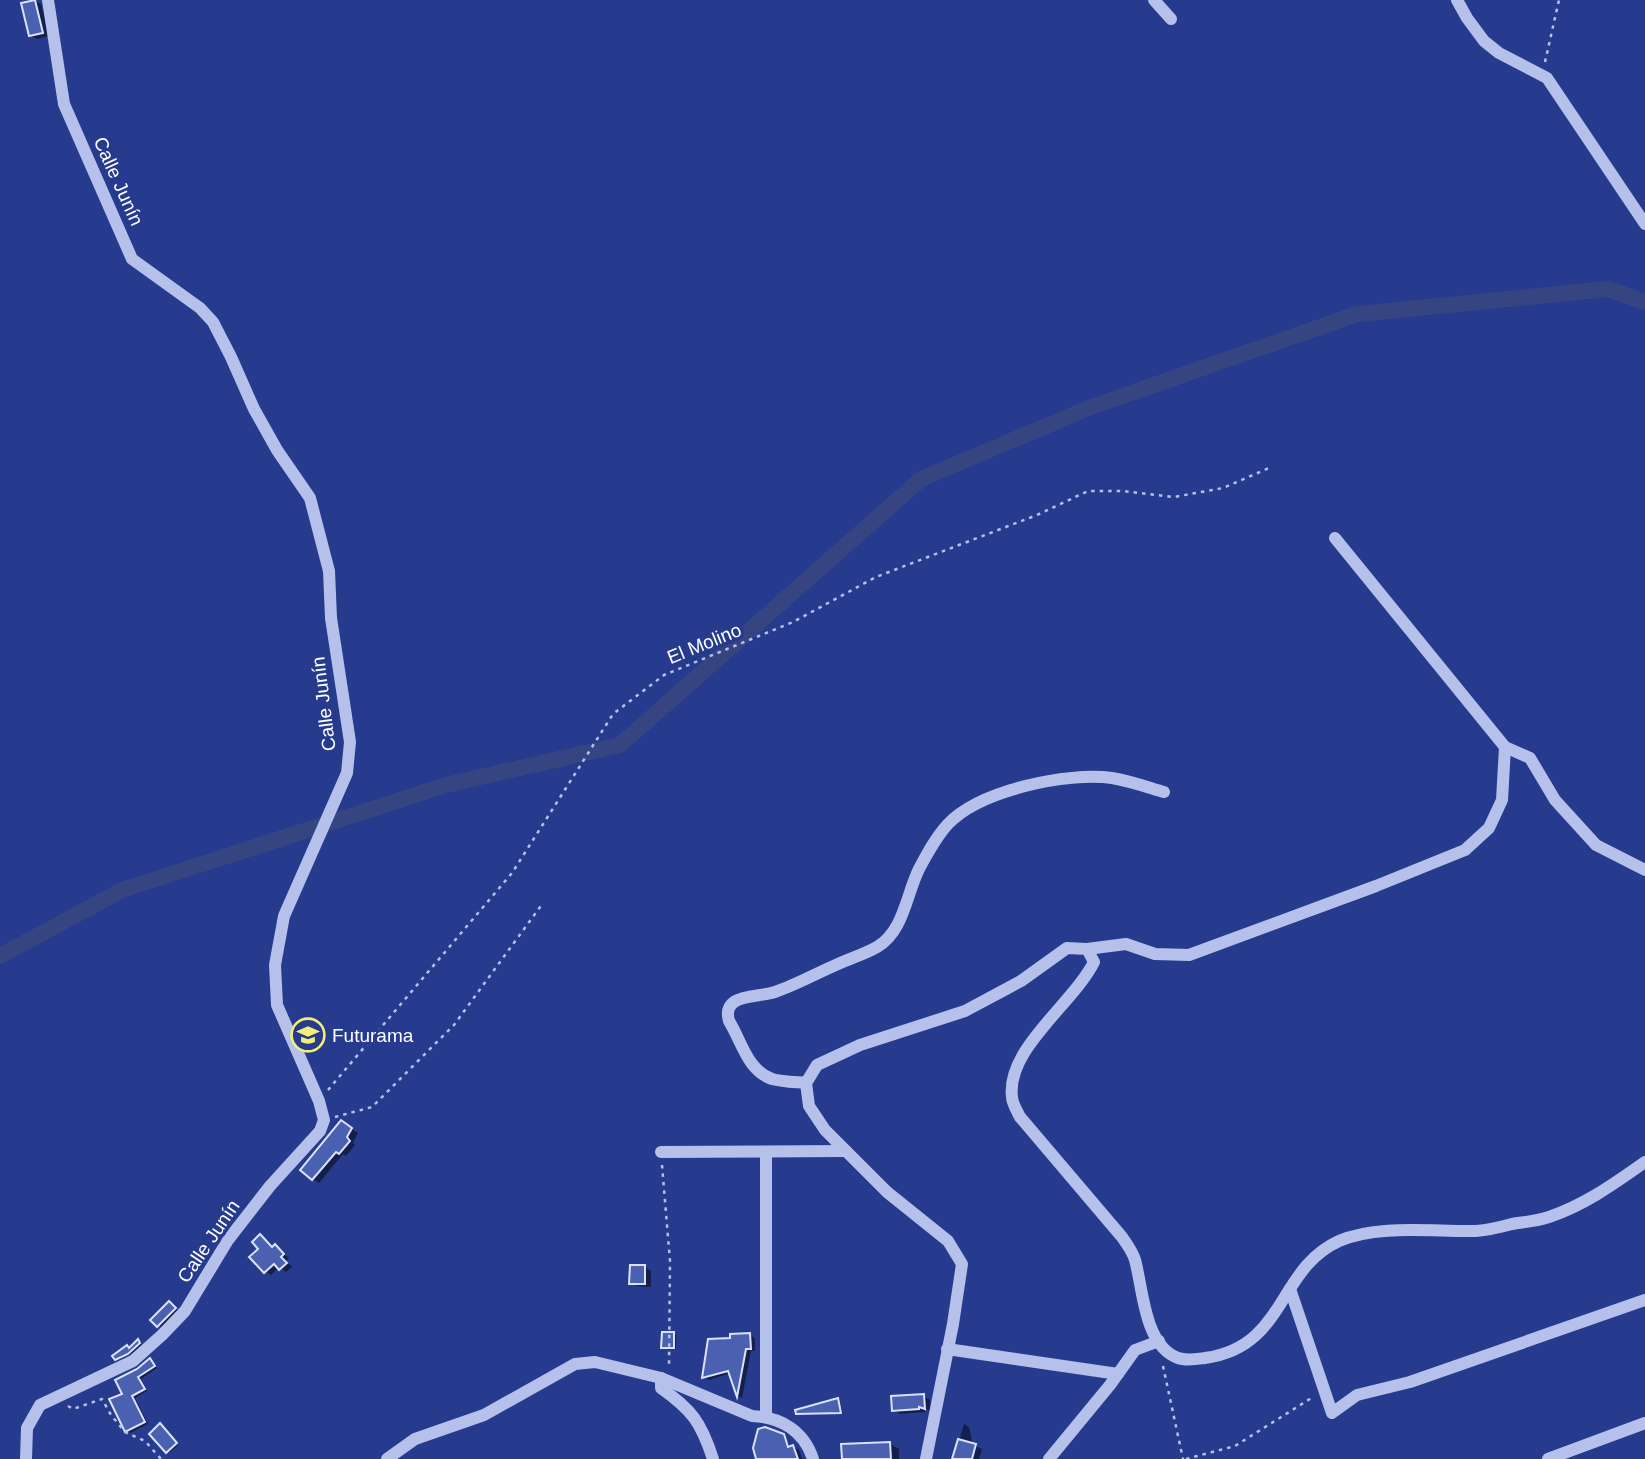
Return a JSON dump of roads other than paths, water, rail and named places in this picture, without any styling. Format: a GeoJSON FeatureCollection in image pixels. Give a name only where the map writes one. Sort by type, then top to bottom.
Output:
{"type":"FeatureCollection","features":[{"type":"Feature","properties":{"kind":"street","name":"Calle Junín"},"geometry":{"type":"LineString","coordinates":[[26,1459],[27,1429],[40,1405],[132,1360],[162,1335],[185,1311],[228,1240],[270,1186],[320,1131],[324,1120],[318,1101],[277,1006],[275,965],[284,916],[347,773],[350,742],[331,618],[329,571],[310,498],[277,450],[254,409],[213,322],[200,308],[132,259],[64,104],[48,0]]}},
{"type":"Feature","properties":{"kind":"street"},"geometry":{"type":"LineString","coordinates":[[1154,0],[1171,19]]}},
{"type":"Feature","properties":{"kind":"street"},"geometry":{"type":"LineString","coordinates":[[1457,0],[1484,41],[1499,53],[1547,78],[1645,224]]}},
{"type":"Feature","properties":{"kind":"street"},"geometry":{"type":"LineString","coordinates":[[1335,538],[1505,747],[1530,758],[1555,800],[1596,845],[1645,870]]}},
{"type":"Feature","properties":{"kind":"street"},"geometry":{"type":"LineString","coordinates":[[926,1459],[962,1264],[948,1241],[887,1192],[825,1130],[809,1106],[806,1083],[817,1065],[860,1045],[965,1011],[1021,981],[1066,948],[1087,949],[1126,944],[1155,954],[1189,955],[1376,886],[1465,849],[1489,828],[1502,800],[1505,747]]}},
{"type":"Feature","properties":{"kind":"street"},"geometry":{"type":"LineString","coordinates":[[806,1083],[773,1079],[759,1072],[751,1063],[729,1021],[727,1016],[730,1006],[737,1000],[765,995],[787,987],[870,950],[888,938],[900,920],[910,889],[928,854],[948,824],[959,815],[971,806],[999,794],[1067,778],[1114,778],[1164,792]]}},
{"type":"Feature","properties":{"kind":"street"},"geometry":{"type":"LineString","coordinates":[[1087,949],[1094,962],[1085,980],[1024,1050],[1014,1073],[1011,1098],[1020,1117],[1122,1237],[1135,1258],[1144,1310],[1162,1345],[1178,1358],[1217,1356],[1248,1343],[1273,1318],[1290,1289],[1318,1253],[1342,1240],[1380,1232],[1480,1231],[1549,1217],[1597,1196],[1645,1162]]}},
{"type":"Feature","properties":{"kind":"street"},"geometry":{"type":"LineString","coordinates":[[662,1152],[846,1151]]}},
{"type":"Feature","properties":{"kind":"street"},"geometry":{"type":"LineString","coordinates":[[766,1152],[766,1416]]}},
{"type":"Feature","properties":{"kind":"street"},"geometry":{"type":"LineString","coordinates":[[1290,1289],[1332,1413],[1357,1395],[1410,1382],[1645,1300]]}},
{"type":"Feature","properties":{"kind":"street"},"geometry":{"type":"LineString","coordinates":[[1049,1459],[1135,1350],[1162,1345]]}},
{"type":"Feature","properties":{"kind":"street"},"geometry":{"type":"LineString","coordinates":[[947,1349],[1118,1374]]}},
{"type":"Feature","properties":{"kind":"street"},"geometry":{"type":"LineString","coordinates":[[387,1459],[415,1439],[485,1415],[575,1364],[595,1362],[665,1379],[752,1416],[766,1416],[782,1422],[797,1431],[808,1444],[813,1459]]}},
{"type":"Feature","properties":{"kind":"street"},"geometry":{"type":"LineString","coordinates":[[665,1379],[661,1388],[679,1401],[704,1429],[713,1459]]}},
{"type":"Feature","properties":{"kind":"street"},"geometry":{"type":"LineString","coordinates":[[1548,1459],[1645,1423]]}},
{"type":"Feature","properties":{"kind":"waterway"},"geometry":{"type":"LineString","coordinates":[[0,956],[122,890],[446,785],[620,745],[921,479],[1091,407],[1357,314],[1608,289],[1645,302]]}},
{"type":"Feature","properties":{"kind":"place","name":"Futurama"},"geometry":{"type":"Point","coordinates":[308,1035]}}]}
